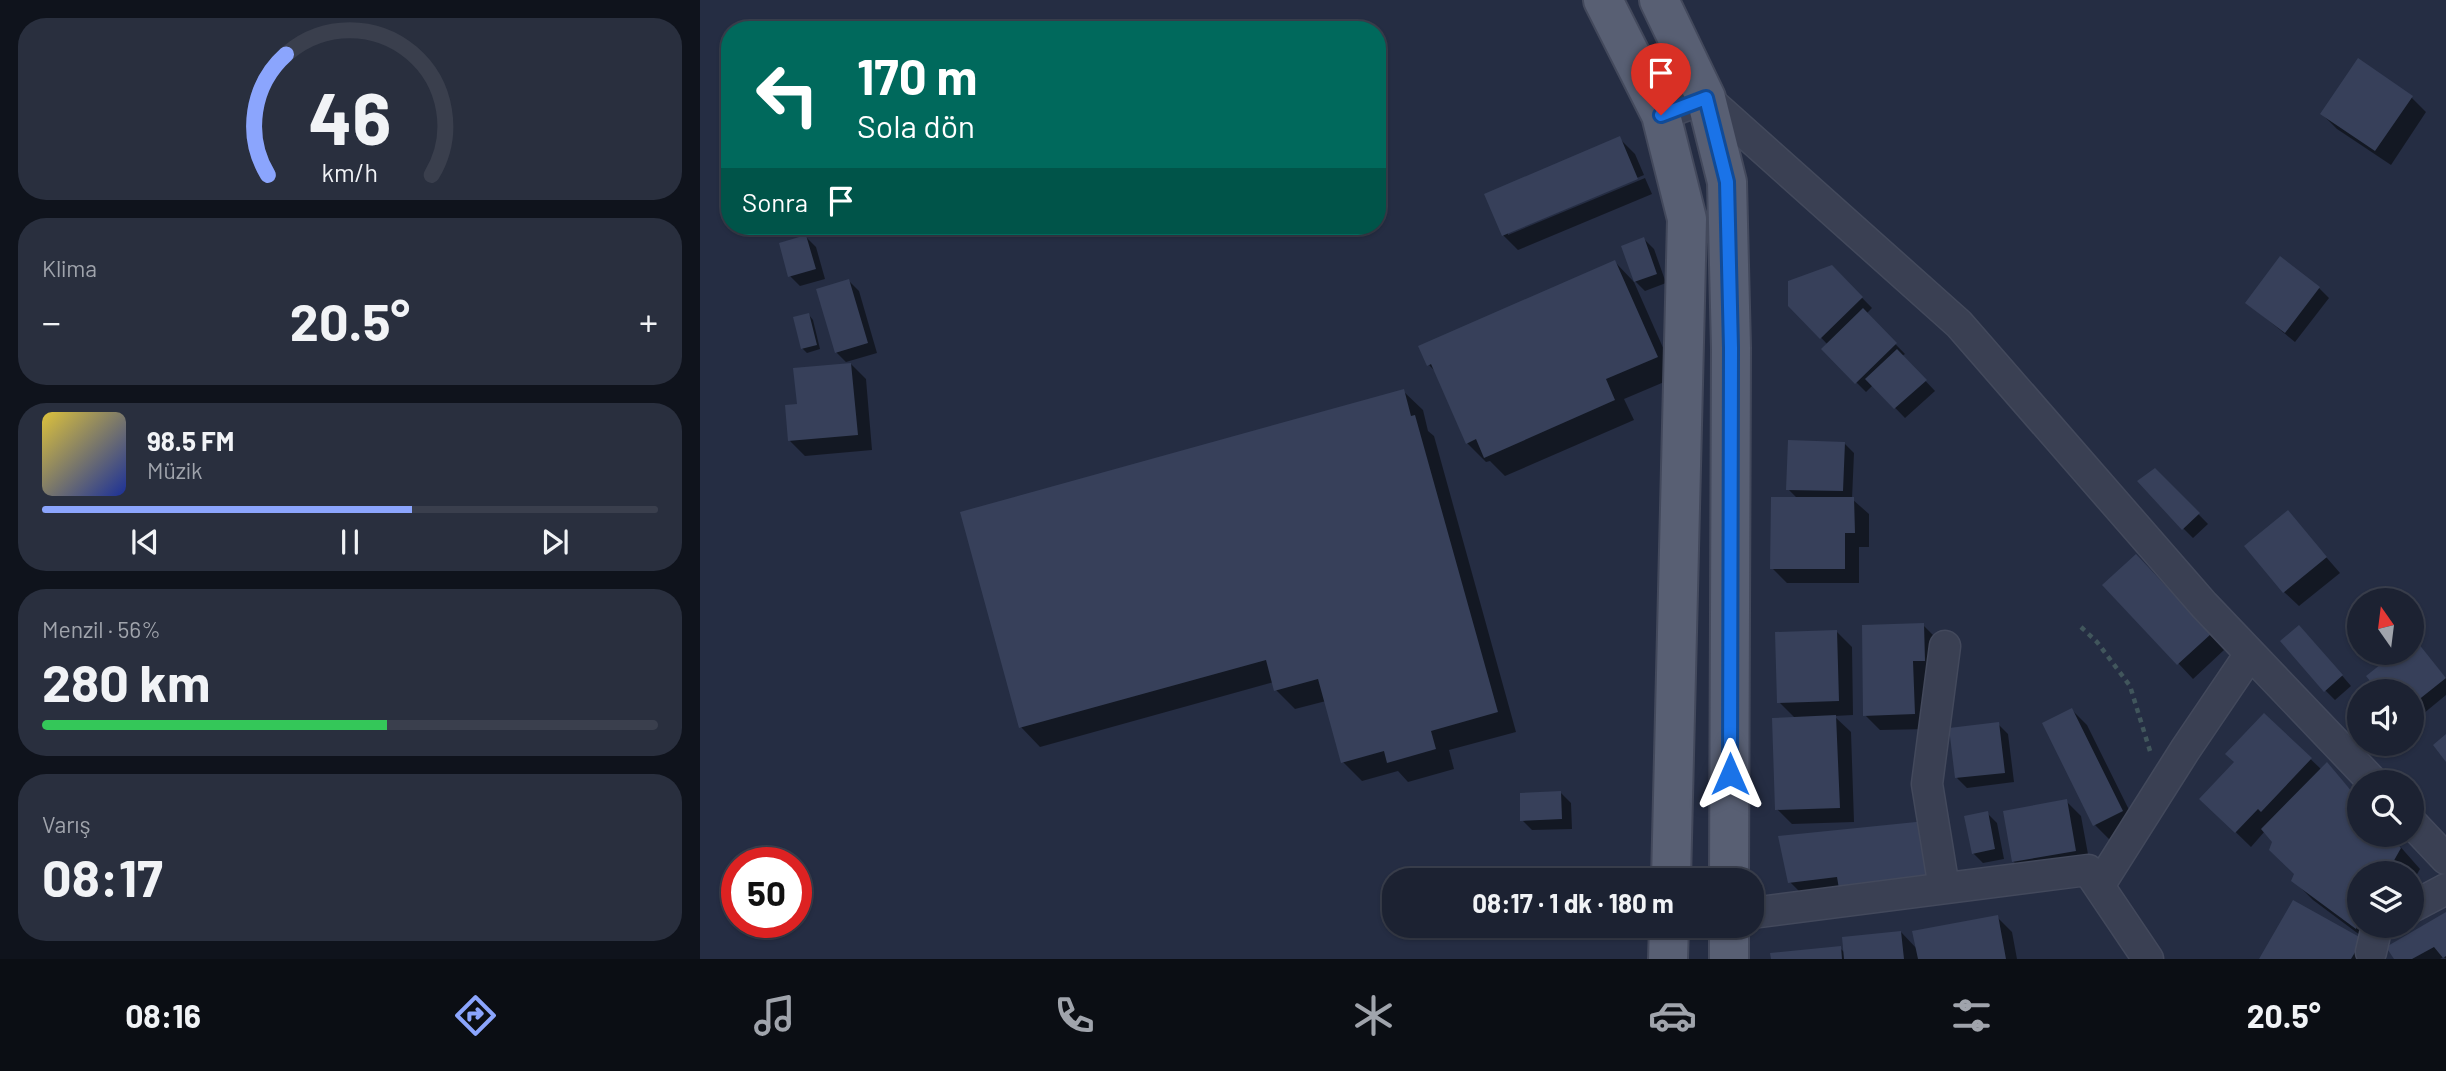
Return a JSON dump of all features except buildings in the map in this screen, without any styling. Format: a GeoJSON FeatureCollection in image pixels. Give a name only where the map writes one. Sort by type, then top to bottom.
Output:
{"type":"FeatureCollection","features":[{"type":"Feature","properties":{"kind":"main road"},"geometry":{"type":"LineString","coordinates":[[1603,0],[1661,115],[1687,219],[1671,868]]}},
{"type":"Feature","properties":{"kind":"main road"},"geometry":{"type":"LineString","coordinates":[[1660,0],[1706,98],[1727,182],[1731,348],[1729,868]]}},
{"type":"Feature","properties":{"kind":"main road"},"geometry":{"type":"LineString","coordinates":[[1668,959],[1669,938]]}},
{"type":"Feature","properties":{"kind":"main road"},"geometry":{"type":"LineString","coordinates":[[1728,959],[1729,938]]}},
{"type":"Feature","properties":{"kind":"street"},"geometry":{"type":"LineString","coordinates":[[1661,115],[1706,98],[1959,324],[2204,605],[2361,770]]}},
{"type":"Feature","properties":{"kind":"street"},"geometry":{"type":"LineString","coordinates":[[1944,888],[1927,784],[1945,646]]}},
{"type":"Feature","properties":{"kind":"street"},"geometry":{"type":"LineString","coordinates":[[2099,886],[2250,654]]}},
{"type":"Feature","properties":{"kind":"street"},"geometry":{"type":"LineString","coordinates":[[2424,836],[2446,859]]}},
{"type":"Feature","properties":{"kind":"street"},"geometry":{"type":"LineString","coordinates":[[1764,911],[2088,870],[2148,959]]}},
{"type":"Feature","properties":{"kind":"street"},"geometry":{"type":"LineString","coordinates":[[2424,901],[2446,889]]}},
{"type":"Feature","properties":{"kind":"path"},"geometry":{"type":"LineString","coordinates":[[2081,627],[2097,642],[2130,686],[2160,789]]}},
{"type":"Feature","properties":{"kind":"route"},"geometry":{"type":"LineString","coordinates":[[1661,115],[1706,98],[1727,182],[1731,348],[1730,774]]}}]}
